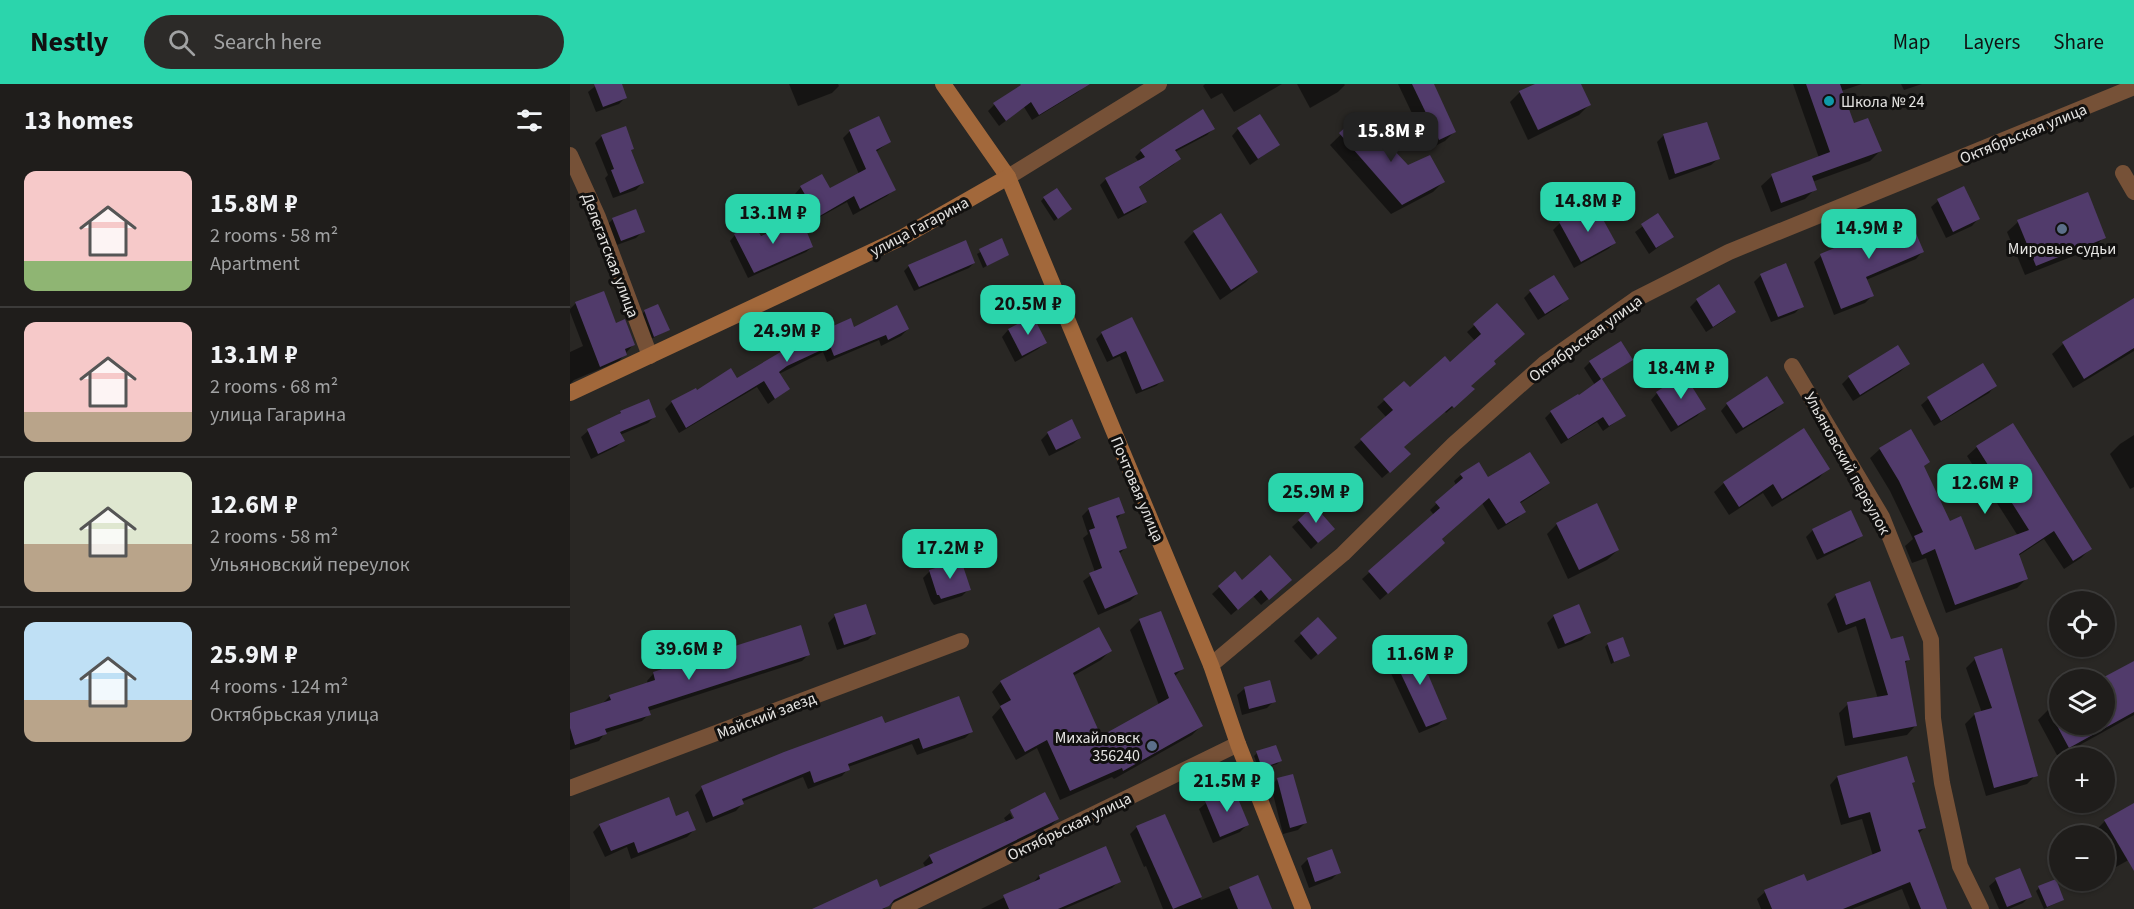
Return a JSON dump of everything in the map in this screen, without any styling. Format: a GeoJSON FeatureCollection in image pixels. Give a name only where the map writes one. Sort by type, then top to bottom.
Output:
{"type":"FeatureCollection","features":[{"type":"Feature","properties":{"kind":"main road","name":"Почтовая улица"},"geometry":{"type":"LineString","coordinates":[[943,84],[1008,177],[1211,665],[1238,744],[1303,909]]}},
{"type":"Feature","properties":{"kind":"main road","name":"улица Гагарина"},"geometry":{"type":"LineString","coordinates":[[570,393],[903,237],[1008,177]]}},
{"type":"Feature","properties":{"kind":"street","name":"улица Гагарина"},"geometry":{"type":"LineString","coordinates":[[1008,177],[1160,84]]}},
{"type":"Feature","properties":{"kind":"street","name":"Октябрьская улица"},"geometry":{"type":"LineString","coordinates":[[1211,665],[1343,554],[1454,444],[1545,363],[1636,299],[1729,252],[2134,87]]}},
{"type":"Feature","properties":{"kind":"street","name":"Делегатская улица"},"geometry":{"type":"LineString","coordinates":[[570,155],[598,217],[650,356]]}},
{"type":"Feature","properties":{"kind":"street"},"geometry":{"type":"LineString","coordinates":[[2123,173],[2134,192]]}},
{"type":"Feature","properties":{"kind":"street","name":"Ульяновский переулок"},"geometry":{"type":"LineString","coordinates":[[1792,366],[1882,517],[1931,640],[1933,718],[1942,783],[1960,866],[1981,909]]}},
{"type":"Feature","properties":{"kind":"street","name":"Майский заезд"},"geometry":{"type":"LineString","coordinates":[[570,788],[961,641]]}},
{"type":"Feature","properties":{"kind":"street","name":"Октябрьская улица"},"geometry":{"type":"LineString","coordinates":[[899,909],[1238,744]]}},
{"type":"Feature","properties":{"kind":"building"},"geometry":{"type":"Polygon","coordinates":[[[594,84],[622,84],[627,98],[603,107],[594,84]]]}},
{"type":"Feature","properties":{"kind":"building"},"geometry":{"type":"Polygon","coordinates":[[[1020,84],[1090,84],[1039,115],[1031,102],[1006,121],[993,103],[1020,84]]]}},
{"type":"Feature","properties":{"kind":"building"},"geometry":{"type":"Polygon","coordinates":[[[1412,84],[1434,84],[1456,132],[1439,140],[1412,84]]]}},
{"type":"Feature","properties":{"kind":"building"},"geometry":{"type":"Polygon","coordinates":[[[1535,84],[1581,84],[1591,105],[1538,130],[1519,91],[1535,84]]]}},
{"type":"Feature","properties":{"kind":"building"},"geometry":{"type":"Polygon","coordinates":[[[1806,84],[1840,84],[1854,123],[1868,118],[1882,151],[1812,176],[1817,190],[1781,203],[1771,174],[1830,152],[1806,84]]]}},
{"type":"Feature","properties":{"kind":"building"},"geometry":{"type":"Polygon","coordinates":[[[1203,109],[1215,129],[1175,150],[1181,159],[1139,187],[1147,202],[1124,214],[1105,178],[1145,157],[1140,150],[1203,109]]]}},
{"type":"Feature","properties":{"kind":"building"},"geometry":{"type":"Polygon","coordinates":[[[1260,114],[1280,145],[1258,159],[1237,128],[1260,114]]]}},
{"type":"Feature","properties":{"kind":"building"},"geometry":{"type":"Polygon","coordinates":[[[1360,114],[1408,165],[1430,155],[1445,182],[1402,205],[1339,133],[1360,114]]]}},
{"type":"Feature","properties":{"kind":"building"},"geometry":{"type":"Polygon","coordinates":[[[879,116],[891,142],[876,150],[896,190],[860,209],[854,196],[818,217],[800,186],[822,174],[830,188],[866,169],[849,130],[879,116]]]}},
{"type":"Feature","properties":{"kind":"building"},"geometry":{"type":"Polygon","coordinates":[[[1707,122],[1720,159],[1675,174],[1663,134],[1707,122]]]}},
{"type":"Feature","properties":{"kind":"building"},"geometry":{"type":"Polygon","coordinates":[[[626,126],[634,149],[631,150],[644,183],[620,193],[601,135],[626,126]]]}},
{"type":"Feature","properties":{"kind":"building"},"geometry":{"type":"Polygon","coordinates":[[[1964,186],[1980,219],[1953,232],[1937,199],[1964,186]]]}},
{"type":"Feature","properties":{"kind":"building"},"geometry":{"type":"Polygon","coordinates":[[[1057,188],[1072,209],[1058,219],[1043,197],[1057,188]]]}},
{"type":"Feature","properties":{"kind":"building","name":"Мировые судьи"},"geometry":{"type":"Polygon","coordinates":[[[2088,192],[2106,238],[2036,266],[2017,220],[2088,192]]]}},
{"type":"Feature","properties":{"kind":"building"},"geometry":{"type":"Polygon","coordinates":[[[1594,203],[1616,243],[1581,262],[1559,222],[1594,203]]]}},
{"type":"Feature","properties":{"kind":"building"},"geometry":{"type":"Polygon","coordinates":[[[636,209],[645,232],[621,241],[612,218],[636,209]]]}},
{"type":"Feature","properties":{"kind":"building"},"geometry":{"type":"Polygon","coordinates":[[[1221,213],[1258,272],[1231,290],[1193,231],[1221,213]]]}},
{"type":"Feature","properties":{"kind":"building"},"geometry":{"type":"Polygon","coordinates":[[[1658,213],[1674,237],[1656,248],[1641,224],[1658,213]]]}},
{"type":"Feature","properties":{"kind":"building"},"geometry":{"type":"Polygon","coordinates":[[[1909,217],[1924,252],[1866,277],[1874,296],[1841,309],[1820,254],[1909,217]]]}},
{"type":"Feature","properties":{"kind":"building"},"geometry":{"type":"Polygon","coordinates":[[[802,220],[813,247],[754,273],[734,234],[754,224],[761,236],[802,220]]]}},
{"type":"Feature","properties":{"kind":"building"},"geometry":{"type":"Polygon","coordinates":[[[1002,238],[1009,255],[987,266],[979,249],[1002,238]]]}},
{"type":"Feature","properties":{"kind":"building"},"geometry":{"type":"Polygon","coordinates":[[[966,240],[975,263],[919,287],[908,265],[966,240]]]}},
{"type":"Feature","properties":{"kind":"building"},"geometry":{"type":"Polygon","coordinates":[[[1786,263],[1804,307],[1778,317],[1760,274],[1786,263]]]}},
{"type":"Feature","properties":{"kind":"building"},"geometry":{"type":"Polygon","coordinates":[[[1554,275],[1569,299],[1545,314],[1529,290],[1554,275]]]}},
{"type":"Feature","properties":{"kind":"building"},"geometry":{"type":"Polygon","coordinates":[[[1719,284],[1736,312],[1713,327],[1696,299],[1719,284]]]}},
{"type":"Feature","properties":{"kind":"building"},"geometry":{"type":"Polygon","coordinates":[[[604,291],[616,323],[625,319],[635,345],[625,349],[627,355],[600,367],[575,302],[604,291]]]}},
{"type":"Feature","properties":{"kind":"building"},"geometry":{"type":"Polygon","coordinates":[[[2134,298],[2134,348],[2084,379],[2062,342],[2134,298]]]}},
{"type":"Feature","properties":{"kind":"building"},"geometry":{"type":"Polygon","coordinates":[[[1497,303],[1525,334],[1494,361],[1496,364],[1471,386],[1475,389],[1404,447],[1411,454],[1390,473],[1360,439],[1393,410],[1383,399],[1404,381],[1410,387],[1445,356],[1450,362],[1481,334],[1473,324],[1497,303]]]}},
{"type":"Feature","properties":{"kind":"building"},"geometry":{"type":"Polygon","coordinates":[[[658,304],[670,330],[654,337],[644,310],[658,304]]]}},
{"type":"Feature","properties":{"kind":"building"},"geometry":{"type":"Polygon","coordinates":[[[897,305],[909,329],[888,340],[886,335],[834,356],[830,346],[787,366],[779,372],[790,389],[775,399],[764,381],[686,428],[671,401],[696,388],[697,390],[731,368],[737,378],[789,347],[783,334],[809,322],[815,334],[851,318],[854,327],[897,305]]]}},
{"type":"Feature","properties":{"kind":"building"},"geometry":{"type":"Polygon","coordinates":[[[1033,316],[1047,343],[1022,356],[1008,329],[1033,316]]]}},
{"type":"Feature","properties":{"kind":"building"},"geometry":{"type":"Polygon","coordinates":[[[1132,317],[1164,381],[1142,390],[1126,351],[1113,357],[1101,332],[1132,317]]]}},
{"type":"Feature","properties":{"kind":"building"},"geometry":{"type":"Polygon","coordinates":[[[1621,341],[1633,360],[1602,379],[1626,416],[1609,426],[1603,417],[1568,439],[1550,411],[1579,395],[1601,379],[1589,361],[1621,341]]]}},
{"type":"Feature","properties":{"kind":"building"},"geometry":{"type":"Polygon","coordinates":[[[1898,345],[1910,364],[1860,395],[1848,376],[1898,345]]]}},
{"type":"Feature","properties":{"kind":"building"},"geometry":{"type":"Polygon","coordinates":[[[1983,363],[1997,386],[1941,421],[1927,397],[1983,363]]]}},
{"type":"Feature","properties":{"kind":"building"},"geometry":{"type":"Polygon","coordinates":[[[1684,374],[1706,409],[1678,426],[1656,392],[1684,374]]]}},
{"type":"Feature","properties":{"kind":"building"},"geometry":{"type":"Polygon","coordinates":[[[1767,376],[1784,403],[1743,428],[1726,403],[1767,376]]]}},
{"type":"Feature","properties":{"kind":"building"},"geometry":{"type":"Polygon","coordinates":[[[649,399],[656,417],[620,432],[625,441],[598,454],[587,429],[621,413],[620,411],[649,399]]]}},
{"type":"Feature","properties":{"kind":"building"},"geometry":{"type":"Polygon","coordinates":[[[1072,419],[1081,438],[1056,450],[1047,432],[1072,419]]]}},
{"type":"Feature","properties":{"kind":"building"},"geometry":{"type":"Polygon","coordinates":[[[2013,423],[2092,549],[2073,561],[2054,531],[2019,554],[2028,579],[1955,605],[1935,549],[1922,555],[1914,536],[1923,532],[1899,481],[1879,448],[1911,429],[1930,462],[1924,466],[1950,521],[1961,516],[1975,550],[2029,530],[1976,446],[2013,423]]]}},
{"type":"Feature","properties":{"kind":"building"},"geometry":{"type":"Polygon","coordinates":[[[1804,428],[1830,469],[1782,499],[1773,484],[1739,507],[1723,482],[1804,428]]]}},
{"type":"Feature","properties":{"kind":"building"},"geometry":{"type":"Polygon","coordinates":[[[1530,452],[1550,483],[1520,502],[1526,512],[1506,524],[1489,498],[1442,539],[1445,543],[1388,594],[1368,571],[1440,508],[1435,502],[1463,478],[1460,474],[1479,462],[1488,477],[1530,452]]]}},
{"type":"Feature","properties":{"kind":"building"},"geometry":{"type":"Polygon","coordinates":[[[1119,497],[1125,513],[1116,516],[1127,548],[1119,551],[1138,594],[1105,609],[1089,573],[1102,568],[1089,530],[1095,528],[1088,508],[1119,497]]]}},
{"type":"Feature","properties":{"kind":"building"},"geometry":{"type":"Polygon","coordinates":[[[1597,503],[1619,550],[1579,570],[1556,523],[1597,503]]]}},
{"type":"Feature","properties":{"kind":"building"},"geometry":{"type":"Polygon","coordinates":[[[1314,505],[1335,529],[1318,543],[1298,520],[1314,505]]]}},
{"type":"Feature","properties":{"kind":"building"},"geometry":{"type":"Polygon","coordinates":[[[1851,510],[1863,536],[1824,554],[1812,529],[1851,510]]]}},
{"type":"Feature","properties":{"kind":"building"},"geometry":{"type":"Polygon","coordinates":[[[1270,555],[1292,580],[1269,600],[1261,590],[1238,610],[1218,586],[1235,571],[1242,580],[1270,555]]]}},
{"type":"Feature","properties":{"kind":"building"},"geometry":{"type":"Polygon","coordinates":[[[961,560],[971,590],[941,599],[937,595],[929,570],[961,560]]]}},
{"type":"Feature","properties":{"kind":"building"},"geometry":{"type":"Polygon","coordinates":[[[1870,581],[1891,639],[1903,636],[1910,660],[1905,661],[1917,726],[1853,738],[1847,702],[1888,695],[1865,618],[1846,625],[1835,594],[1870,581]]]}},
{"type":"Feature","properties":{"kind":"building"},"geometry":{"type":"Polygon","coordinates":[[[866,604],[876,634],[844,645],[834,614],[866,604]]]}},
{"type":"Feature","properties":{"kind":"building"},"geometry":{"type":"Polygon","coordinates":[[[1579,604],[1591,633],[1565,644],[1553,615],[1579,604]]]}},
{"type":"Feature","properties":{"kind":"building"},"geometry":{"type":"Polygon","coordinates":[[[1161,611],[1184,669],[1174,673],[1203,726],[1123,771],[1122,768],[1070,791],[1047,740],[1025,752],[1000,706],[1011,700],[1000,681],[1099,627],[1112,651],[1073,673],[1101,736],[1169,698],[1139,619],[1161,611]]]}},
{"type":"Feature","properties":{"kind":"building"},"geometry":{"type":"Polygon","coordinates":[[[1318,617],[1337,638],[1318,655],[1300,633],[1318,617]]]}},
{"type":"Feature","properties":{"kind":"building"},"geometry":{"type":"Polygon","coordinates":[[[801,625],[810,655],[648,707],[651,715],[605,729],[607,734],[575,745],[570,728],[570,713],[611,700],[609,695],[655,680],[653,672],[801,625]]]}},
{"type":"Feature","properties":{"kind":"building"},"geometry":{"type":"Polygon","coordinates":[[[1623,637],[1630,656],[1614,662],[1607,643],[1623,637]]]}},
{"type":"Feature","properties":{"kind":"building"},"geometry":{"type":"Polygon","coordinates":[[[1416,646],[1447,719],[1426,727],[1393,657],[1416,646]]]}},
{"type":"Feature","properties":{"kind":"building"},"geometry":{"type":"Polygon","coordinates":[[[2002,648],[2038,776],[1994,788],[1974,713],[1992,708],[1974,657],[2002,648]]]}},
{"type":"Feature","properties":{"kind":"building"},"geometry":{"type":"Polygon","coordinates":[[[2134,661],[2134,712],[2115,723],[2115,671],[2134,661]]]}},
{"type":"Feature","properties":{"kind":"building"},"geometry":{"type":"Polygon","coordinates":[[[1270,680],[1276,702],[1249,709],[1244,687],[1270,680]]]}},
{"type":"Feature","properties":{"kind":"building"},"geometry":{"type":"Polygon","coordinates":[[[959,696],[973,732],[923,749],[919,738],[848,764],[850,770],[814,783],[810,771],[742,799],[744,804],[713,817],[701,786],[882,716],[885,723],[959,696]]]}},
{"type":"Feature","properties":{"kind":"building"},"geometry":{"type":"Polygon","coordinates":[[[2062,735],[2092,735],[2071,747],[2068,747],[2062,735]]]}},
{"type":"Feature","properties":{"kind":"building"},"geometry":{"type":"Polygon","coordinates":[[[1276,745],[1282,761],[1262,768],[1256,751],[1276,745]]]}},
{"type":"Feature","properties":{"kind":"building"},"geometry":{"type":"Polygon","coordinates":[[[1907,756],[1915,782],[1912,783],[1926,828],[1918,830],[1947,909],[1921,909],[1910,882],[1843,909],[1772,909],[1764,890],[1804,874],[1807,881],[1881,851],[1870,812],[1849,818],[1837,776],[1907,756]]]}},
{"type":"Feature","properties":{"kind":"building"},"geometry":{"type":"Polygon","coordinates":[[[1293,774],[1307,823],[1290,828],[1277,778],[1293,774]]]}},
{"type":"Feature","properties":{"kind":"building"},"geometry":{"type":"Polygon","coordinates":[[[1234,789],[1249,825],[1220,837],[1205,801],[1234,789]]]}},
{"type":"Feature","properties":{"kind":"building"},"geometry":{"type":"Polygon","coordinates":[[[1045,792],[1059,819],[894,900],[889,906],[882,909],[812,909],[877,879],[880,887],[933,863],[929,855],[1014,818],[1010,810],[1045,792]]]}},
{"type":"Feature","properties":{"kind":"building"},"geometry":{"type":"Polygon","coordinates":[[[669,797],[676,816],[688,811],[696,830],[638,853],[634,842],[611,851],[599,824],[669,797]]]}},
{"type":"Feature","properties":{"kind":"building"},"geometry":{"type":"Polygon","coordinates":[[[2134,803],[2134,871],[2115,839],[2115,825],[2107,825],[2104,820],[2134,803]]]}},
{"type":"Feature","properties":{"kind":"building"},"geometry":{"type":"Polygon","coordinates":[[[1165,814],[1202,897],[1173,909],[1136,826],[1165,814]]]}},
{"type":"Feature","properties":{"kind":"building"},"geometry":{"type":"Polygon","coordinates":[[[1106,846],[1121,882],[1058,909],[1009,909],[1003,895],[1040,879],[1039,875],[1106,846]]]}},
{"type":"Feature","properties":{"kind":"building"},"geometry":{"type":"Polygon","coordinates":[[[1332,849],[1341,873],[1315,882],[1307,858],[1332,849]]]}},
{"type":"Feature","properties":{"kind":"building"},"geometry":{"type":"Polygon","coordinates":[[[2020,868],[2032,897],[2007,907],[1995,878],[2020,868]]]}},
{"type":"Feature","properties":{"kind":"building"},"geometry":{"type":"Polygon","coordinates":[[[1258,875],[1272,909],[1238,909],[1229,887],[1258,875]]]}},
{"type":"Feature","properties":{"kind":"building"},"geometry":{"type":"Polygon","coordinates":[[[2049,882],[2049,891],[2061,891],[2064,900],[2047,907],[2038,886],[2049,882]]]}},
{"type":"Feature","properties":{"kind":"place","name":"Школа № 24"},"geometry":{"type":"Point","coordinates":[1829,101]}},
{"type":"Feature","properties":{"kind":"place","name":"Мировые судьи"},"geometry":{"type":"Point","coordinates":[2062,229]}},
{"type":"Feature","properties":{"kind":"place","name":"Михайловск 356240"},"geometry":{"type":"Point","coordinates":[1152,746]}}]}
